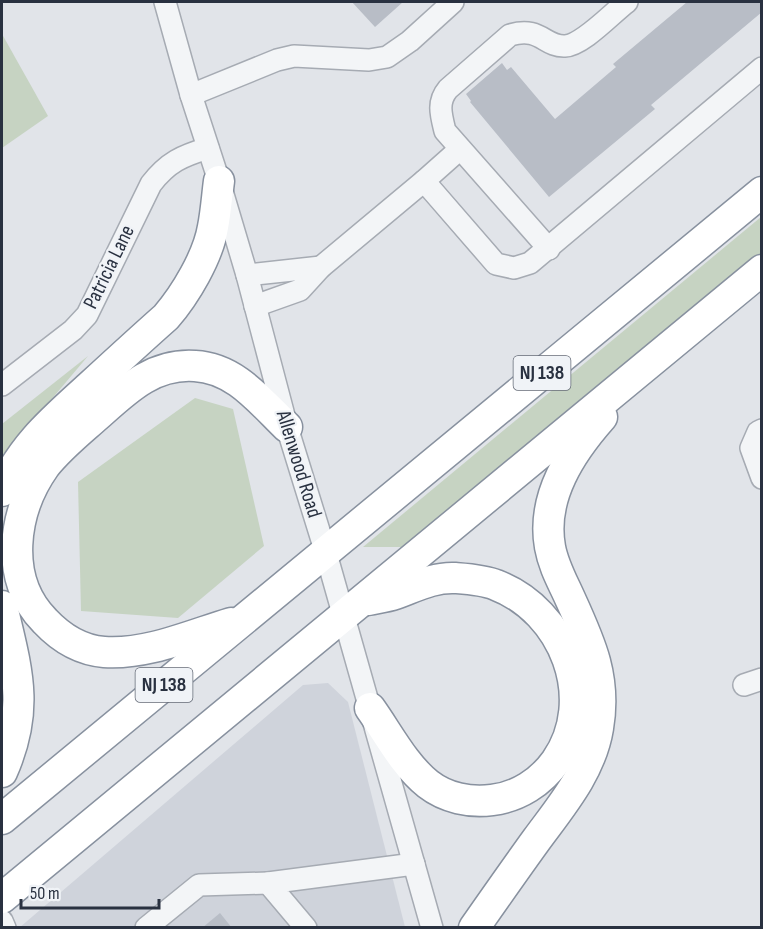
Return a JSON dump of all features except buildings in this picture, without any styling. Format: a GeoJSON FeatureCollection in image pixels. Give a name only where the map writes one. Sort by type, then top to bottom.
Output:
{"type":"FeatureCollection","features":[{"type":"Feature","properties":{"kind":"highway"},"geometry":{"type":"LineString","coordinates":[[2,491],[9,473],[25,449],[44,428],[166,317],[178,302],[191,283],[213,230],[219,181]]}},
{"type":"Feature","properties":{"kind":"highway","name":"NJ 138"},"geometry":{"type":"LineString","coordinates":[[2,819],[760,193]]}},
{"type":"Feature","properties":{"kind":"highway","name":"NJ 138"},"geometry":{"type":"LineString","coordinates":[[2,898],[663,349],[762,270]]}},
{"type":"Feature","properties":{"kind":"highway"},"geometry":{"type":"LineString","coordinates":[[474,927],[569,795],[584,770],[598,732],[601,690],[598,672],[590,641],[553,559],[549,535],[551,505],[560,477],[576,448],[663,349]]}},
{"type":"Feature","properties":{"kind":"highway"},"geometry":{"type":"LineString","coordinates":[[246,618],[144,649],[103,652],[75,645],[37,614],[28,600],[18,565],[17,543],[20,520],[36,480],[62,447],[133,384],[158,370],[176,366],[196,366],[229,375],[247,388],[287,427]]}},
{"type":"Feature","properties":{"kind":"highway"},"geometry":{"type":"LineString","coordinates":[[351,608],[435,580],[453,578],[494,584],[520,598],[540,614],[552,629],[567,657],[575,692],[576,709],[572,731],[564,750],[551,769],[522,791],[500,799],[481,801],[452,797],[429,784],[413,770],[370,708]]}},
{"type":"Feature","properties":{"kind":"highway"},"geometry":{"type":"LineString","coordinates":[[2,606],[20,696],[14,741],[2,772]]}},
{"type":"Feature","properties":{"kind":"street","name":"Allenwood Road"},"geometry":{"type":"LineString","coordinates":[[165,2],[191,95],[247,275],[287,427],[325,550],[351,608],[370,708],[432,927]]}},
{"type":"Feature","properties":{"kind":"street"},"geometry":{"type":"LineString","coordinates":[[191,95],[277,60],[294,56],[369,60],[387,57],[410,41],[453,2]]}},
{"type":"Feature","properties":{"kind":"street"},"geometry":{"type":"LineString","coordinates":[[549,249],[445,131],[441,117],[441,100],[448,89],[510,35],[533,33],[558,45],[570,45],[584,38],[627,2]]}},
{"type":"Feature","properties":{"kind":"street"},"geometry":{"type":"LineString","coordinates":[[424,181],[496,264],[507,268],[522,266],[549,249],[762,68]]}},
{"type":"Feature","properties":{"kind":"street","name":"Patricia Lane"},"geometry":{"type":"LineString","coordinates":[[2,385],[73,330],[87,315],[151,183],[160,172],[180,157],[208,148]]}},
{"type":"Feature","properties":{"kind":"street"},"geometry":{"type":"LineString","coordinates":[[255,306],[300,290],[321,267],[460,149]]}},
{"type":"Feature","properties":{"kind":"street"},"geometry":{"type":"LineString","coordinates":[[247,275],[321,267]]}},
{"type":"Feature","properties":{"kind":"street"},"geometry":{"type":"LineString","coordinates":[[762,430],[758,432],[751,448],[762,478]]}},
{"type":"Feature","properties":{"kind":"street"},"geometry":{"type":"LineString","coordinates":[[146,927],[199,885],[268,883],[414,864]]}},
{"type":"Feature","properties":{"kind":"street"},"geometry":{"type":"LineString","coordinates":[[268,883],[306,927]]}},
{"type":"Feature","properties":{"kind":"street"},"geometry":{"type":"LineString","coordinates":[[2,921],[5,927]]}},
{"type":"Feature","properties":{"kind":"shaded area"},"geometry":{"type":"Polygon","coordinates":[[[328,683],[348,702],[405,927],[19,928],[303,685],[328,683]]]}},
{"type":"Feature","properties":{"kind":"green space"},"geometry":{"type":"Polygon","coordinates":[[[2,34],[48,116],[2,148],[2,34]]]}},
{"type":"Feature","properties":{"kind":"green space"},"geometry":{"type":"Polygon","coordinates":[[[761,217],[761,255],[404,547],[363,547],[761,217]]]}},
{"type":"Feature","properties":{"kind":"green space"},"geometry":{"type":"Polygon","coordinates":[[[88,356],[2,458],[2,424],[88,356]]]}},
{"type":"Feature","properties":{"kind":"green space"},"geometry":{"type":"Polygon","coordinates":[[[195,398],[233,409],[264,546],[178,618],[81,611],[78,482],[195,398]]]}}]}
